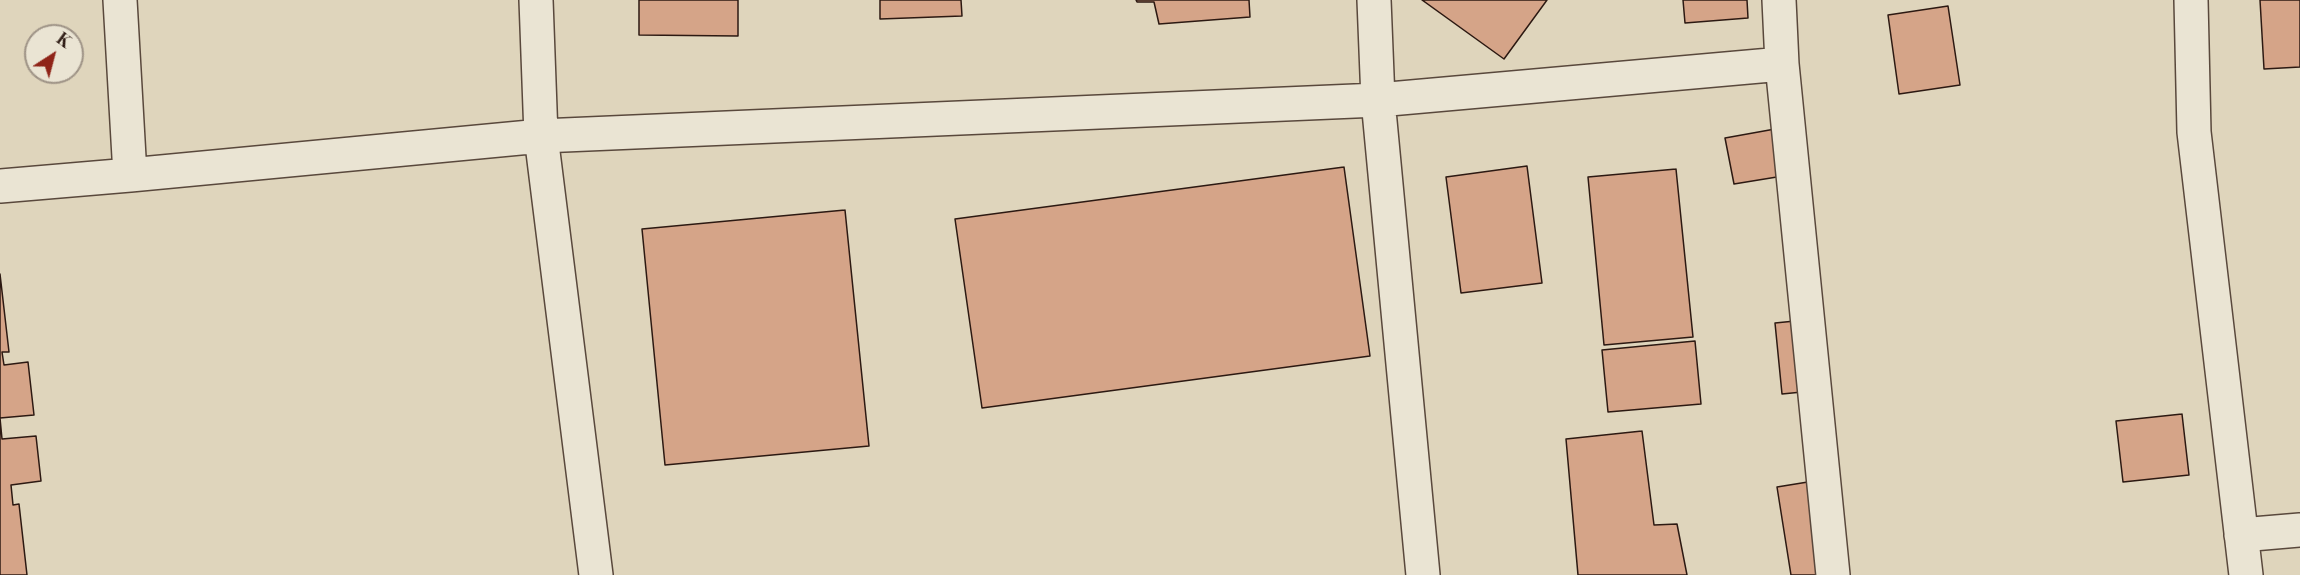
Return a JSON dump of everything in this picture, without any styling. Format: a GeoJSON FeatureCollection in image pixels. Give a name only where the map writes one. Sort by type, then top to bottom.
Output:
{"type":"FeatureCollection","features":[{"type":"Feature","properties":{"kind":"street"},"geometry":{"type":"LineString","coordinates":[[120,0],[130,175]]}},
{"type":"Feature","properties":{"kind":"street"},"geometry":{"type":"LineString","coordinates":[[536,0],[541,136],[596,575]]}},
{"type":"Feature","properties":{"kind":"street"},"geometry":{"type":"LineString","coordinates":[[1374,0],[1378,100],[1423,575]]}},
{"type":"Feature","properties":{"kind":"street"},"geometry":{"type":"LineString","coordinates":[[1779,0],[1782,64],[1833,575]]}},
{"type":"Feature","properties":{"kind":"street"},"geometry":{"type":"LineString","coordinates":[[2191,0],[2194,132],[2246,575]]}},
{"type":"Feature","properties":{"kind":"street"},"geometry":{"type":"LineString","coordinates":[[0,186],[541,136],[1378,100],[1782,64]]}},
{"type":"Feature","properties":{"kind":"street"},"geometry":{"type":"LineString","coordinates":[[2241,535],[2300,530]]}},
{"type":"Feature","properties":{"kind":"building"},"geometry":{"type":"Polygon","coordinates":[[[639,0],[738,0],[738,36],[639,35],[639,0]]]}},
{"type":"Feature","properties":{"kind":"building"},"geometry":{"type":"Polygon","coordinates":[[[880,0],[961,0],[962,16],[880,19],[880,0]]]}},
{"type":"Feature","properties":{"kind":"building"},"geometry":{"type":"Polygon","coordinates":[[[1136,0],[1249,0],[1250,17],[1159,24],[1154,2],[1137,2],[1136,0]]]}},
{"type":"Feature","properties":{"kind":"building"},"geometry":{"type":"Polygon","coordinates":[[[1422,0],[1547,0],[1504,59],[1422,0]]]}},
{"type":"Feature","properties":{"kind":"building"},"geometry":{"type":"Polygon","coordinates":[[[1683,0],[1747,0],[1748,18],[1685,23],[1683,0]]]}},
{"type":"Feature","properties":{"kind":"building"},"geometry":{"type":"Polygon","coordinates":[[[2260,0],[2300,0],[2300,67],[2264,69],[2260,0]]]}},
{"type":"Feature","properties":{"kind":"building"},"geometry":{"type":"Polygon","coordinates":[[[1948,6],[1960,85],[1899,94],[1888,15],[1948,6]]]}},
{"type":"Feature","properties":{"kind":"building"},"geometry":{"type":"Polygon","coordinates":[[[1775,129],[1783,176],[1734,184],[1725,138],[1775,129]]]}},
{"type":"Feature","properties":{"kind":"building"},"geometry":{"type":"Polygon","coordinates":[[[1527,166],[1542,283],[1461,293],[1446,177],[1527,166]]]}},
{"type":"Feature","properties":{"kind":"building"},"geometry":{"type":"Polygon","coordinates":[[[1344,167],[1370,356],[982,408],[955,219],[1344,167]]]}},
{"type":"Feature","properties":{"kind":"building"},"geometry":{"type":"Polygon","coordinates":[[[1676,169],[1693,337],[1604,345],[1588,177],[1676,169]]]}},
{"type":"Feature","properties":{"kind":"building"},"geometry":{"type":"Polygon","coordinates":[[[845,210],[869,446],[665,465],[642,229],[845,210]]]}},
{"type":"Feature","properties":{"kind":"building"},"geometry":{"type":"Polygon","coordinates":[[[0,274],[9,352],[2,352],[4,365],[28,362],[34,415],[0,418],[0,274]]]}},
{"type":"Feature","properties":{"kind":"building"},"geometry":{"type":"Polygon","coordinates":[[[1805,320],[1812,391],[1782,394],[1775,323],[1805,320]]]}},
{"type":"Feature","properties":{"kind":"building"},"geometry":{"type":"Polygon","coordinates":[[[1695,341],[1701,404],[1608,412],[1602,350],[1695,341]]]}},
{"type":"Feature","properties":{"kind":"building"},"geometry":{"type":"Polygon","coordinates":[[[2182,414],[2189,475],[2123,482],[2116,421],[2182,414]]]}},
{"type":"Feature","properties":{"kind":"building"},"geometry":{"type":"Polygon","coordinates":[[[0,418],[2,439],[36,436],[41,481],[11,485],[13,505],[19,504],[27,575],[0,575],[0,418]]]}},
{"type":"Feature","properties":{"kind":"building"},"geometry":{"type":"Polygon","coordinates":[[[1642,431],[1654,525],[1677,524],[1687,575],[1578,575],[1566,439],[1642,431]]]}},
{"type":"Feature","properties":{"kind":"building"},"geometry":{"type":"Polygon","coordinates":[[[1814,481],[1829,575],[1791,575],[1777,487],[1814,481]]]}}]}
